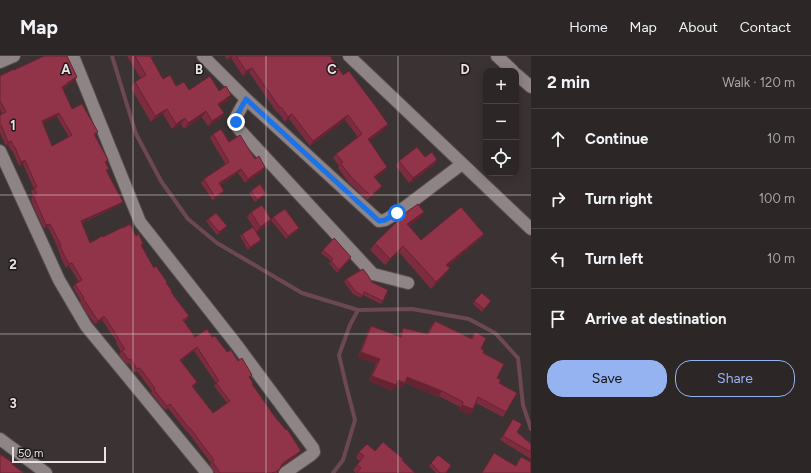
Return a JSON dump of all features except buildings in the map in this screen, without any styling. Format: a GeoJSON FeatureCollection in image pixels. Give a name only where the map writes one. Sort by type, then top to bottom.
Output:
{"type":"FeatureCollection","features":[{"type":"Feature","properties":{"kind":"street"},"geometry":{"type":"LineString","coordinates":[[0,62],[14,56]]}},
{"type":"Feature","properties":{"kind":"street"},"geometry":{"type":"LineString","coordinates":[[73,56],[140,222],[236,344],[313,448],[314,452],[311,455],[285,473]]}},
{"type":"Feature","properties":{"kind":"street"},"geometry":{"type":"LineString","coordinates":[[204,56],[246,99],[379,221],[385,220],[397,213],[462,164]]}},
{"type":"Feature","properties":{"kind":"street"},"geometry":{"type":"LineString","coordinates":[[349,56],[531,230]]}},
{"type":"Feature","properties":{"kind":"street"},"geometry":{"type":"LineString","coordinates":[[497,56],[510,68]]}},
{"type":"Feature","properties":{"kind":"street"},"geometry":{"type":"LineString","coordinates":[[519,77],[531,88]]}},
{"type":"Feature","properties":{"kind":"street"},"geometry":{"type":"LineString","coordinates":[[246,99],[236,117],[237,127],[373,274],[408,283]]}},
{"type":"Feature","properties":{"kind":"street"},"geometry":{"type":"LineString","coordinates":[[0,151],[59,280],[86,326],[207,473]]}},
{"type":"Feature","properties":{"kind":"street"},"geometry":{"type":"LineString","coordinates":[[0,439],[46,473]]}},
{"type":"Feature","properties":{"kind":"waterway"},"geometry":{"type":"LineString","coordinates":[[112,56],[136,134],[161,181],[188,219],[217,243],[302,293],[358,310],[412,309],[469,319],[495,333],[518,358],[523,405],[531,429]]}},
{"type":"Feature","properties":{"kind":"waterway"},"geometry":{"type":"LineString","coordinates":[[333,473],[343,460],[355,420],[339,355],[350,325],[358,310]]}},
{"type":"Feature","properties":{"kind":"route"},"geometry":{"type":"LineString","coordinates":[[236,122],[236,117],[246,99],[379,221],[385,220],[397,213]]}}]}
